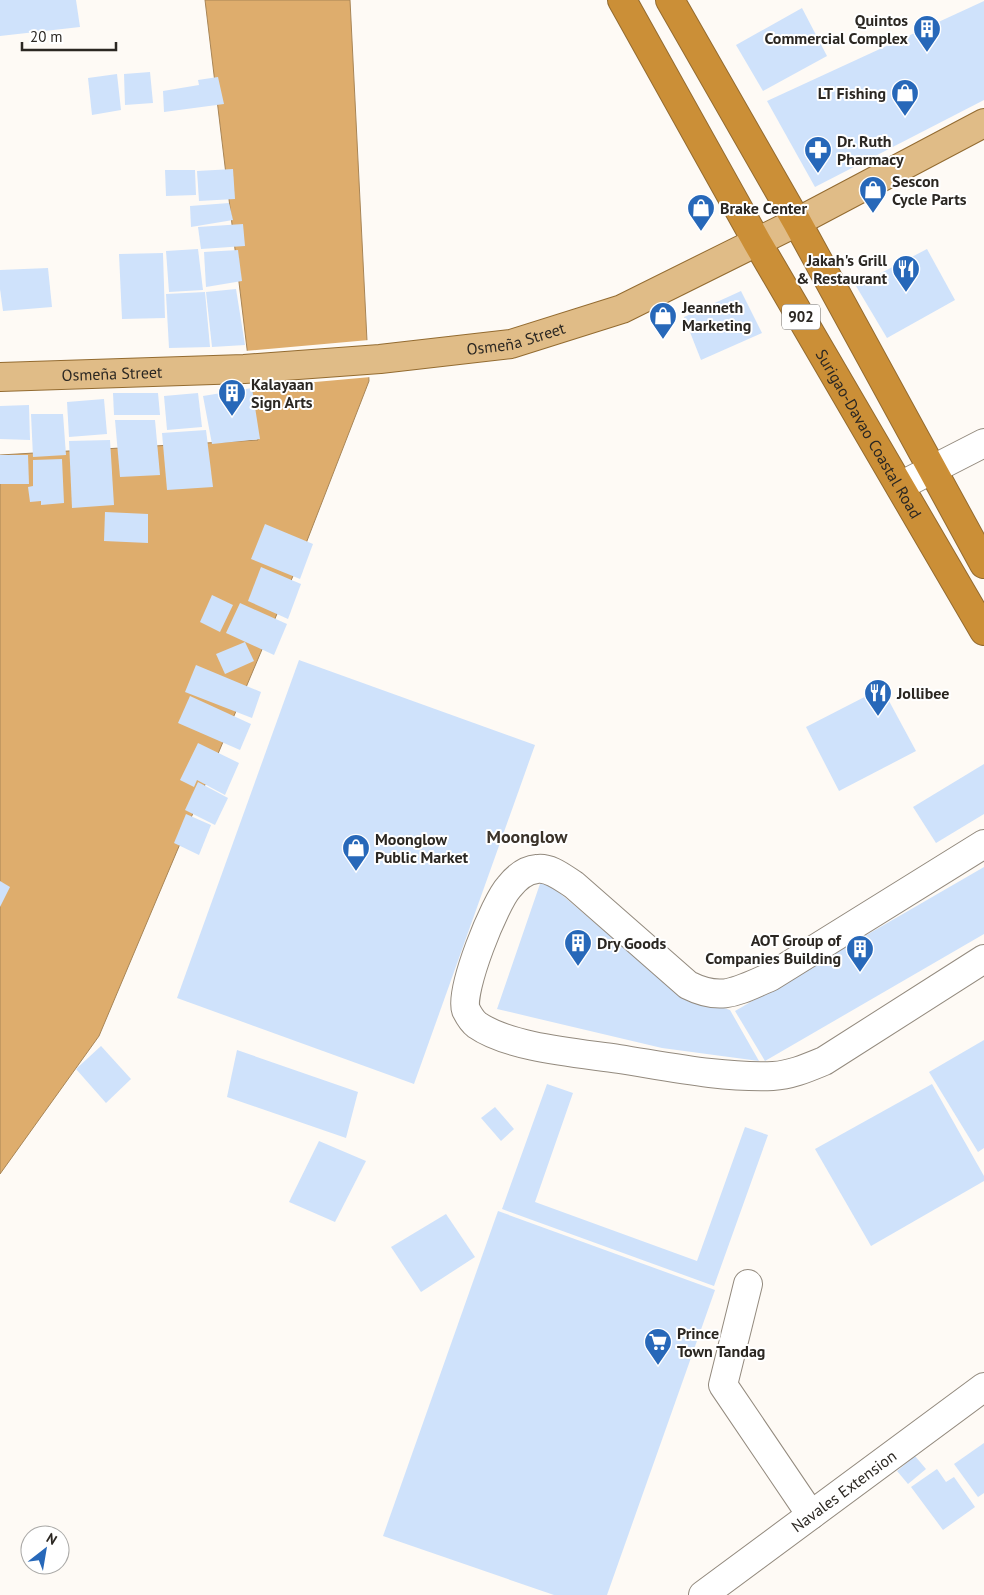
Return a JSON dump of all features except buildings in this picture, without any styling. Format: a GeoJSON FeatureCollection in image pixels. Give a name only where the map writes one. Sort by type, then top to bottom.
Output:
{"type":"FeatureCollection","features":[{"type":"Feature","properties":{"kind":"highway","name":"Surigao-Davao Coastal Road"},"geometry":{"type":"LineString","coordinates":[[622,0],[757,242],[984,631]]}},
{"type":"Feature","properties":{"kind":"highway","name":"902"},"geometry":{"type":"LineString","coordinates":[[670,0],[797,222],[984,564]]}},
{"type":"Feature","properties":{"kind":"main road","name":"Osmeña Street"},"geometry":{"type":"LineString","coordinates":[[0,378],[244,369],[380,359],[511,344],[622,309],[797,222],[984,123]]}},
{"type":"Feature","properties":{"kind":"street"},"geometry":{"type":"LineString","coordinates":[[900,486],[933,471],[984,443]]}},
{"type":"Feature","properties":{"kind":"street"},"geometry":{"type":"LineString","coordinates":[[984,844],[770,977],[745,988],[723,994],[707,993],[688,985],[574,885],[554,872],[538,868],[524,872],[508,888],[493,912],[467,986],[465,1008],[475,1024],[498,1035],[537,1046],[727,1075],[775,1076],[798,1072],[824,1061],[984,959]]}},
{"type":"Feature","properties":{"kind":"street"},"geometry":{"type":"LineString","coordinates":[[748,1284],[723,1385],[811,1515]]}},
{"type":"Feature","properties":{"kind":"street","name":"Navales Extension"},"geometry":{"type":"LineString","coordinates":[[703,1595],[984,1387]]}},
{"type":"Feature","properties":{"kind":"shaded area"},"geometry":{"type":"Polygon","coordinates":[[[205,0],[350,0],[369,381],[298,564],[99,1036],[0,1174],[0,455],[258,440],[205,0]]]}},
{"type":"Feature","properties":{"kind":"pier"},"geometry":{"type":"Polygon","coordinates":[[[369,340],[371,377],[249,388],[245,351],[369,340]]]}},
{"type":"Feature","properties":{"kind":"place","name":"Quintos Commercial Complex"},"geometry":{"type":"Point","coordinates":[927,53]}},
{"type":"Feature","properties":{"kind":"place","name":"LT Fishing"},"geometry":{"type":"Point","coordinates":[905,117]}},
{"type":"Feature","properties":{"kind":"place","name":"Dr. Ruth Pharmacy"},"geometry":{"type":"Point","coordinates":[818,174]}},
{"type":"Feature","properties":{"kind":"place","name":"Sescon Cycle Parts"},"geometry":{"type":"Point","coordinates":[873,214]}},
{"type":"Feature","properties":{"kind":"place","name":"Brake Center"},"geometry":{"type":"Point","coordinates":[701,232]}},
{"type":"Feature","properties":{"kind":"place","name":"Jakah's Grill & Restaurant"},"geometry":{"type":"Point","coordinates":[906,293]}},
{"type":"Feature","properties":{"kind":"place","name":"Jeanneth Marketing"},"geometry":{"type":"Point","coordinates":[663,340]}},
{"type":"Feature","properties":{"kind":"place","name":"Kalayaan Sign Arts"},"geometry":{"type":"Point","coordinates":[232,417]}},
{"type":"Feature","properties":{"kind":"place","name":"Jollibee"},"geometry":{"type":"Point","coordinates":[878,717]}},
{"type":"Feature","properties":{"kind":"place","name":"Moonglow Public Market"},"geometry":{"type":"Point","coordinates":[356,872]}},
{"type":"Feature","properties":{"kind":"place","name":"Dry Goods"},"geometry":{"type":"Point","coordinates":[578,967]}},
{"type":"Feature","properties":{"kind":"place","name":"AOT Group of Companies Building"},"geometry":{"type":"Point","coordinates":[860,973]}},
{"type":"Feature","properties":{"kind":"place","name":"Prince Town Tandag"},"geometry":{"type":"Point","coordinates":[658,1366]}},
{"type":"Feature","properties":{"kind":"district","name":"Moonglow"},"geometry":{"type":"Point","coordinates":[527,837]}}]}
